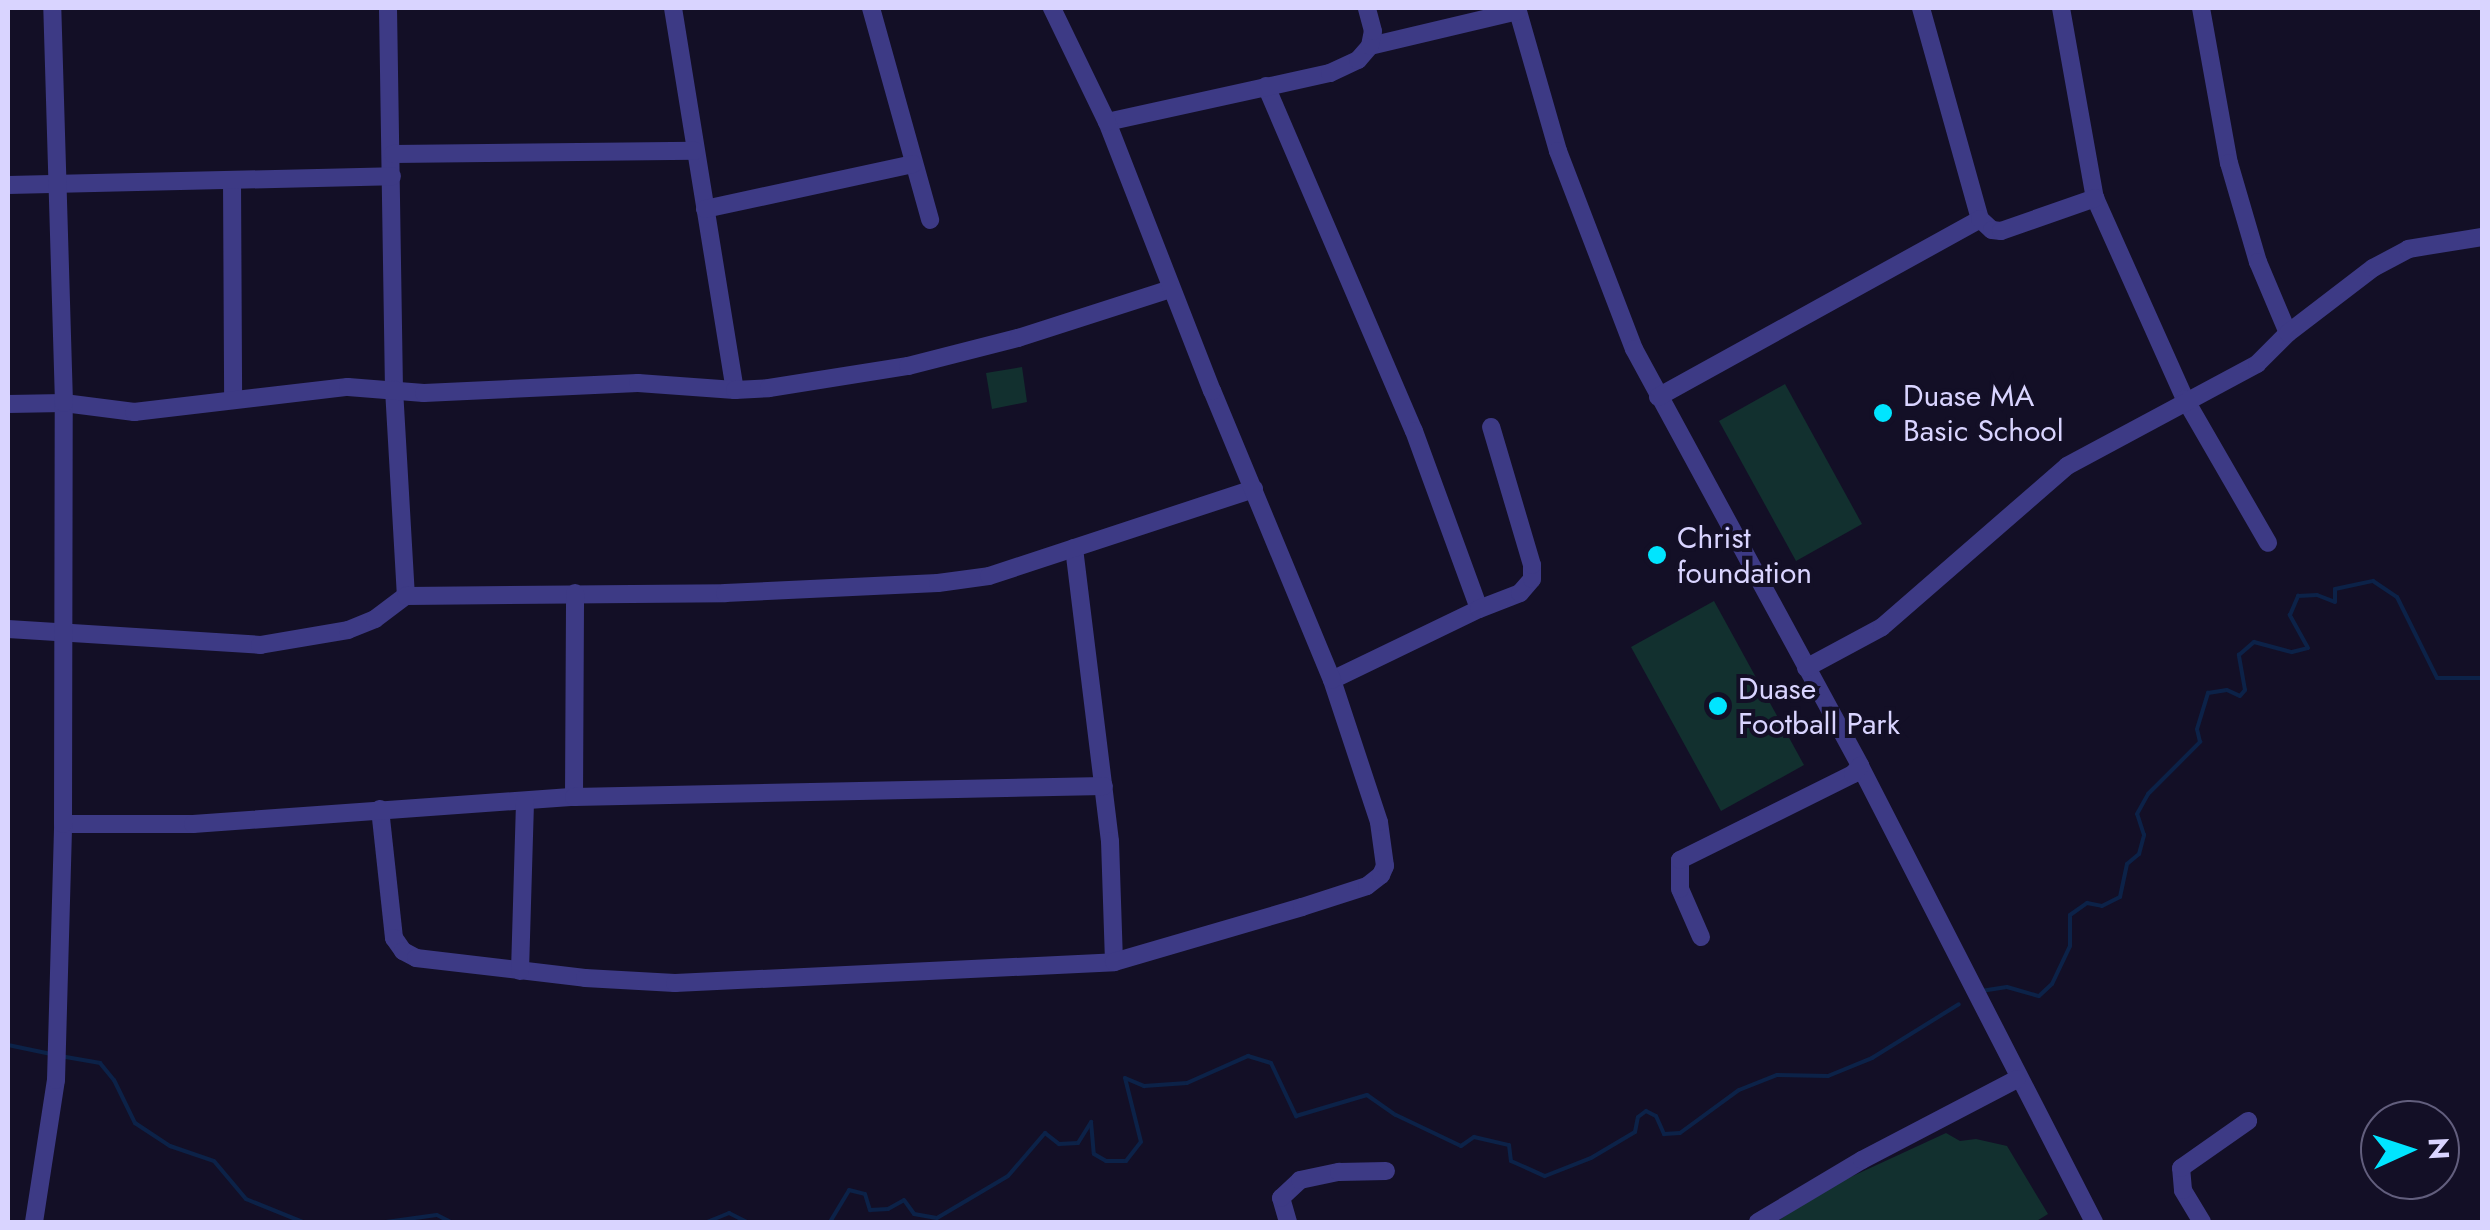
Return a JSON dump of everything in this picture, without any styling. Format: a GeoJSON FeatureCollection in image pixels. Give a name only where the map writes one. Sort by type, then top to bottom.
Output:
{"type":"FeatureCollection","features":[{"type":"Feature","properties":{"kind":"street"},"geometry":{"type":"LineString","coordinates":[[34,1222],[56,1080],[63,824],[64,403],[52,8]]}},
{"type":"Feature","properties":{"kind":"street"},"geometry":{"type":"LineString","coordinates":[[388,8],[394,389],[406,596]]}},
{"type":"Feature","properties":{"kind":"street"},"geometry":{"type":"LineString","coordinates":[[673,8],[736,390]]}},
{"type":"Feature","properties":{"kind":"street"},"geometry":{"type":"LineString","coordinates":[[871,8],[930,220]]}},
{"type":"Feature","properties":{"kind":"street"},"geometry":{"type":"LineString","coordinates":[[380,809],[394,938],[403,951],[416,958],[520,971],[675,983],[1114,962],[1367,886],[1381,875],[1385,866],[1379,822],[1332,680],[1171,290],[1107,122],[1052,8]]}},
{"type":"Feature","properties":{"kind":"street"},"geometry":{"type":"LineString","coordinates":[[1107,122],[1330,72],[1358,60],[1370,46],[1374,31],[1367,8]]}},
{"type":"Feature","properties":{"kind":"street"},"geometry":{"type":"LineString","coordinates":[[1921,8],[1980,218],[1992,230],[2002,231],[2095,198]]}},
{"type":"Feature","properties":{"kind":"street"},"geometry":{"type":"LineString","coordinates":[[2061,8],[2095,198],[2185,399],[2268,543]]}},
{"type":"Feature","properties":{"kind":"street"},"geometry":{"type":"LineString","coordinates":[[2201,8],[2229,164],[2258,262],[2288,334]]}},
{"type":"Feature","properties":{"kind":"street"},"geometry":{"type":"LineString","coordinates":[[1370,46],[1517,9],[1585,229],[1634,349],[1860,766],[2094,1222]]}},
{"type":"Feature","properties":{"kind":"street"},"geometry":{"type":"LineString","coordinates":[[1266,86],[1414,431],[1479,609]]}},
{"type":"Feature","properties":{"kind":"street"},"geometry":{"type":"LineString","coordinates":[[393,154],[695,151]]}},
{"type":"Feature","properties":{"kind":"street"},"geometry":{"type":"LineString","coordinates":[[705,208],[914,164]]}},
{"type":"Feature","properties":{"kind":"street"},"geometry":{"type":"LineString","coordinates":[[8,185],[392,176]]}},
{"type":"Feature","properties":{"kind":"street"},"geometry":{"type":"LineString","coordinates":[[232,180],[233,400]]}},
{"type":"Feature","properties":{"kind":"street"},"geometry":{"type":"LineString","coordinates":[[1658,397],[1980,218]]}},
{"type":"Feature","properties":{"kind":"street"},"geometry":{"type":"LineString","coordinates":[[1806,668],[1882,628],[2067,466],[2185,399],[2257,364],[2288,334],[2373,268],[2408,249],[2482,237]]}},
{"type":"Feature","properties":{"kind":"street"},"geometry":{"type":"LineString","coordinates":[[8,404],[64,403],[134,412],[348,386],[475,392],[638,383],[736,390],[908,366],[1018,338],[1171,290]]}},
{"type":"Feature","properties":{"kind":"street"},"geometry":{"type":"LineString","coordinates":[[1332,680],[1479,609],[1520,594],[1532,578],[1532,565],[1491,427]]}},
{"type":"Feature","properties":{"kind":"street"},"geometry":{"type":"LineString","coordinates":[[8,629],[260,644],[348,630],[375,619],[406,596],[726,593],[938,583],[989,576],[1254,490]]}},
{"type":"Feature","properties":{"kind":"street"},"geometry":{"type":"LineString","coordinates":[[1074,548],[1104,786],[1114,962]]}},
{"type":"Feature","properties":{"kind":"street"},"geometry":{"type":"LineString","coordinates":[[574,797],[575,592]]}},
{"type":"Feature","properties":{"kind":"street"},"geometry":{"type":"LineString","coordinates":[[1701,937],[1680,890],[1680,860],[1853,774],[1860,766]]}},
{"type":"Feature","properties":{"kind":"street"},"geometry":{"type":"LineString","coordinates":[[63,824],[193,824],[574,797],[1104,786]]}},
{"type":"Feature","properties":{"kind":"street"},"geometry":{"type":"LineString","coordinates":[[520,971],[525,801]]}},
{"type":"Feature","properties":{"kind":"street"},"geometry":{"type":"LineString","coordinates":[[1758,1222],[1862,1160],[2018,1079]]}},
{"type":"Feature","properties":{"kind":"street"},"geometry":{"type":"LineString","coordinates":[[2198,1221],[2183,1190],[2182,1168],[2248,1121]]}},
{"type":"Feature","properties":{"kind":"street"},"geometry":{"type":"LineString","coordinates":[[1288,1222],[1280,1198],[1300,1180],[1339,1172],[1386,1171]]}},
{"type":"Feature","properties":{"kind":"green space"},"geometry":{"type":"Polygon","coordinates":[[[1022,367],[1027,402],[992,409],[986,373],[1022,367]]]}},
{"type":"Feature","properties":{"kind":"green space"},"geometry":{"type":"Polygon","coordinates":[[[1785,384],[1862,524],[1796,561],[1719,421],[1785,384]]]}},
{"type":"Feature","properties":{"kind":"green space","name":"Duase Football Park"},"geometry":{"type":"Polygon","coordinates":[[[1714,601],[1804,765],[1721,811],[1631,647],[1714,601]]]}},
{"type":"Feature","properties":{"kind":"green space"},"geometry":{"type":"Polygon","coordinates":[[[1946,1133],[1960,1141],[1976,1139],[2007,1146],[2048,1214],[2035,1222],[1776,1222],[1829,1187],[1946,1133]]]}},
{"type":"Feature","properties":{"kind":"waterway"},"geometry":{"type":"LineString","coordinates":[[1981,991],[2007,987],[2039,996],[2052,984],[2070,946],[2070,915],[2087,903],[2102,906],[2120,897],[2127,864],[2139,854],[2144,835],[2137,814],[2148,794],[2200,742],[2197,729],[2208,693],[2227,690],[2240,696],[2245,690],[2239,655],[2254,642],[2292,652],[2308,648],[2290,615],[2298,596],[2317,595],[2335,602],[2335,589],[2373,581],[2397,597],[2437,678],[2482,678]]}},
{"type":"Feature","properties":{"kind":"waterway"},"geometry":{"type":"LineString","coordinates":[[830,1222],[849,1190],[865,1194],[870,1210],[888,1209],[904,1200],[914,1214],[937,1218],[1008,1176],[1045,1133],[1059,1144],[1078,1143],[1091,1122],[1094,1154],[1106,1161],[1126,1161],[1141,1142],[1125,1078],[1144,1086],[1187,1083],[1248,1056],[1271,1063],[1296,1116],[1367,1095],[1396,1115],[1461,1146],[1474,1137],[1509,1145],[1511,1161],[1545,1176],[1591,1158],[1635,1132],[1638,1117],[1646,1111],[1656,1116],[1664,1134],[1680,1133],[1739,1090],[1777,1075],[1828,1076],[1872,1058],[1959,1004]]}},
{"type":"Feature","properties":{"kind":"waterway"},"geometry":{"type":"LineString","coordinates":[[8,1045],[51,1054]]}},
{"type":"Feature","properties":{"kind":"waterway"},"geometry":{"type":"LineString","coordinates":[[60,1056],[100,1063],[114,1080],[135,1123],[170,1146],[214,1161],[246,1199],[303,1222]]}},
{"type":"Feature","properties":{"kind":"waterway"},"geometry":{"type":"LineString","coordinates":[[707,1222],[729,1213],[747,1222]]}},
{"type":"Feature","properties":{"kind":"waterway"},"geometry":{"type":"LineString","coordinates":[[386,1222],[437,1215],[451,1222]]}},
{"type":"Feature","properties":{"kind":"place","name":"Duase MA Basic School"},"geometry":{"type":"Point","coordinates":[1883,413]}},
{"type":"Feature","properties":{"kind":"place","name":"Christ foundation"},"geometry":{"type":"Point","coordinates":[1657,555]}},
{"type":"Feature","properties":{"kind":"place","name":"Duase Football Park"},"geometry":{"type":"Point","coordinates":[1718,706]}}]}
